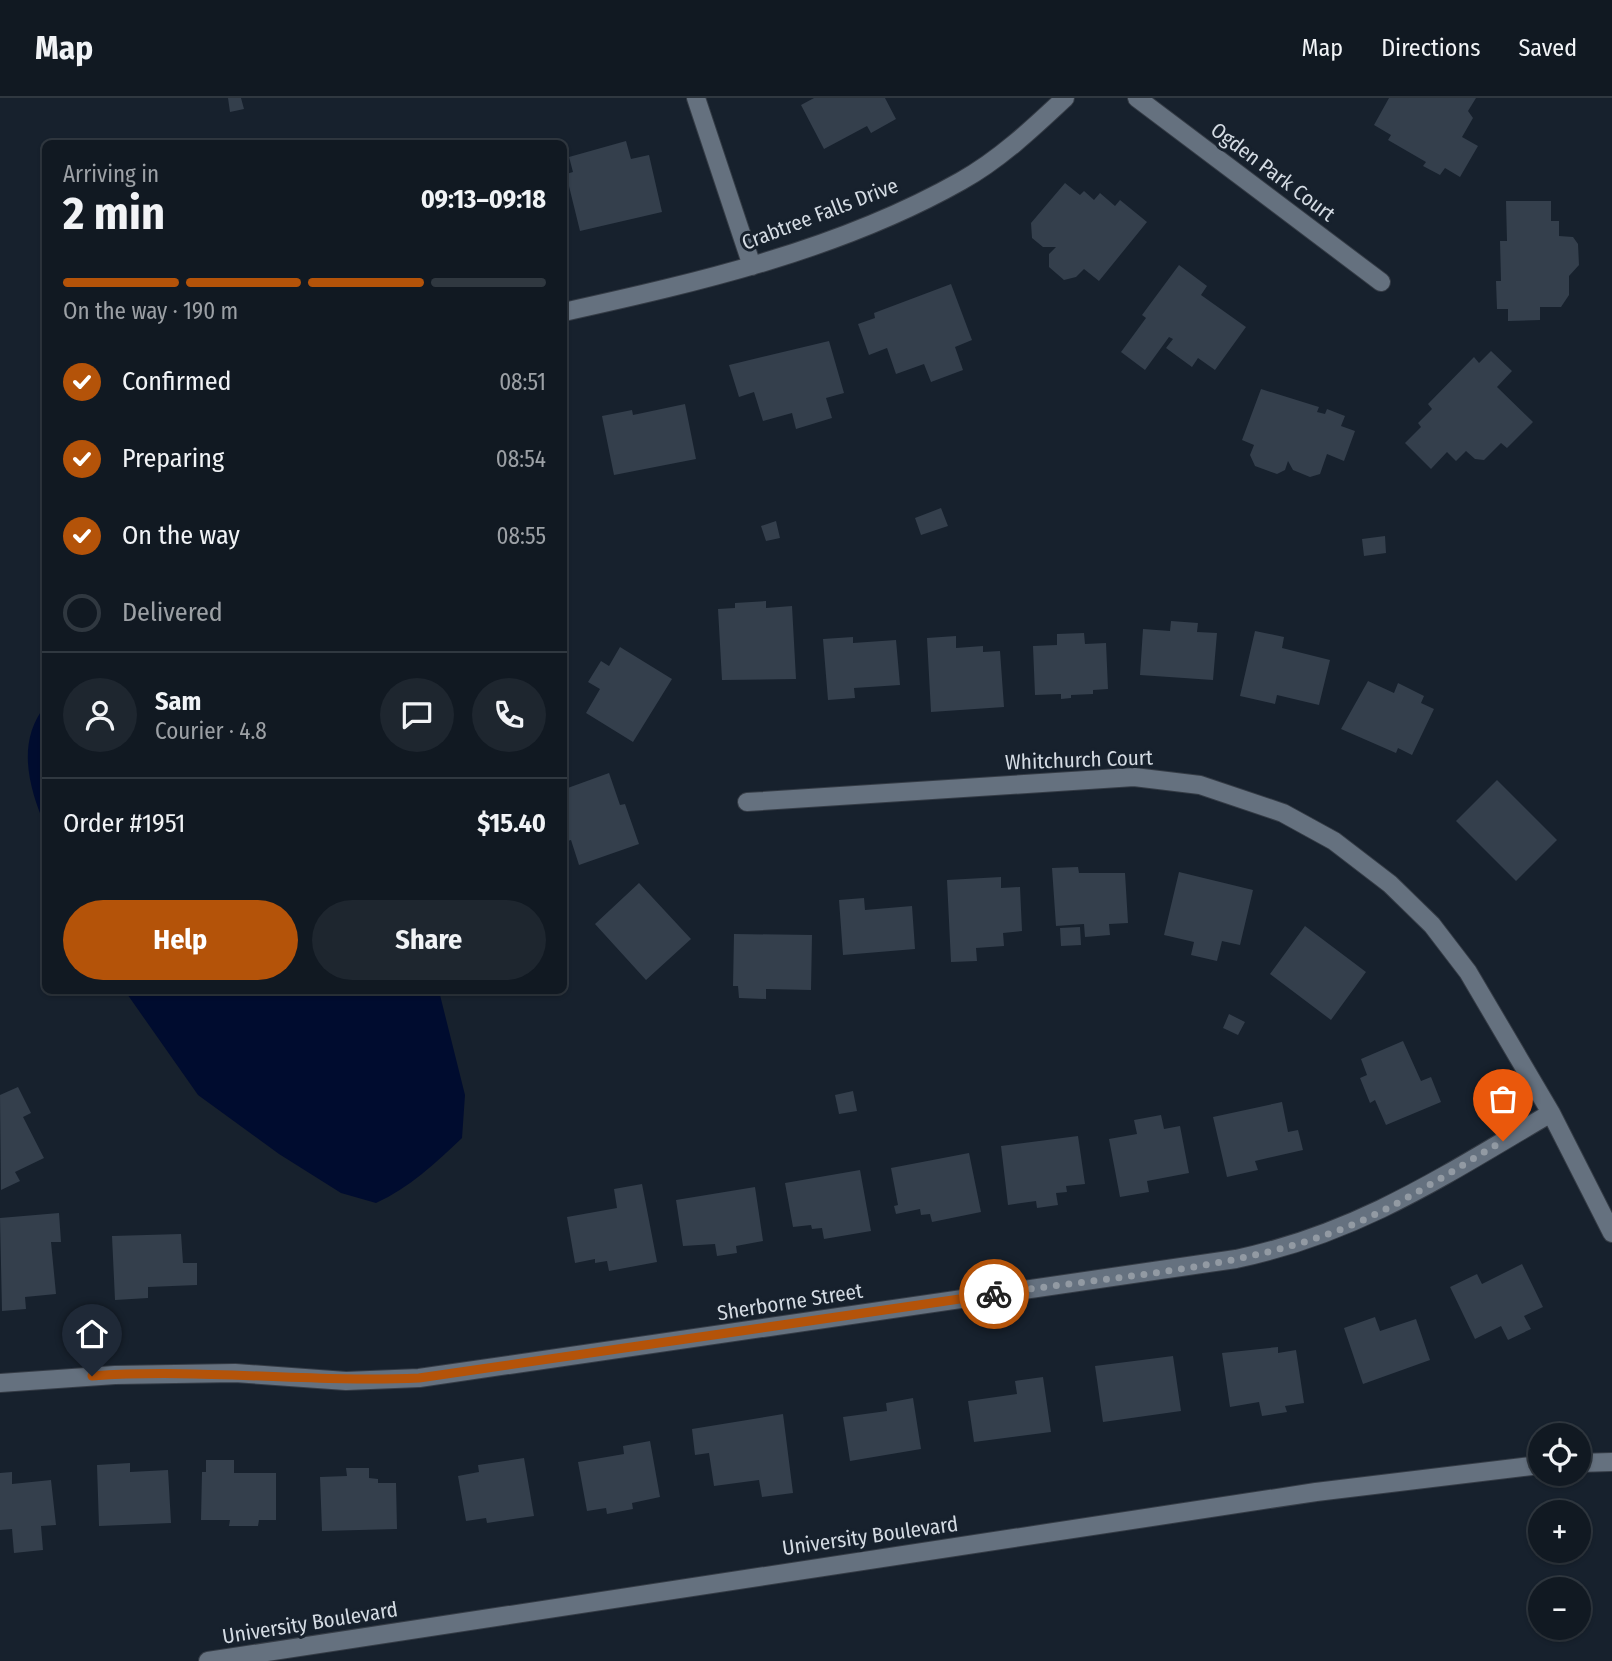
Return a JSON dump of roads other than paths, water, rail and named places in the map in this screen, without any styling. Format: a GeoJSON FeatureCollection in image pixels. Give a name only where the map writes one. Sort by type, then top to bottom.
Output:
{"type":"FeatureCollection","features":[{"type":"Feature","properties":{"kind":"street"},"geometry":{"type":"LineString","coordinates":[[696,98],[752,266]]}},
{"type":"Feature","properties":{"kind":"street","name":"Crabtree Falls Drive"},"geometry":{"type":"LineString","coordinates":[[567,311],[752,266],[876,222],[962,180],[1032,129],[1065,98]]}},
{"type":"Feature","properties":{"kind":"street","name":"Ogden Park Court"},"geometry":{"type":"LineString","coordinates":[[1137,98],[1381,282]]}},
{"type":"Feature","properties":{"kind":"street","name":"Whitchurch Court"},"geometry":{"type":"LineString","coordinates":[[747,802],[1134,777],[1199,785],[1262,805],[1334,841],[1390,884],[1432,925],[1468,972],[1551,1114],[1612,1233]]}},
{"type":"Feature","properties":{"kind":"street","name":"Sherborne Street"},"geometry":{"type":"LineString","coordinates":[[0,1383],[115,1375],[222,1373],[346,1381],[419,1378],[1236,1259],[1274,1251],[1335,1232],[1383,1211],[1551,1114]]}},
{"type":"Feature","properties":{"kind":"street"},"geometry":{"type":"LineString","coordinates":[[1591,1463],[1612,1462]]}},
{"type":"Feature","properties":{"kind":"street","name":"University Boulevard"},"geometry":{"type":"LineString","coordinates":[[208,1661],[1316,1492],[1528,1466]]}},
{"type":"Feature","properties":{"kind":"water"},"geometry":{"type":"Polygon","coordinates":[[[42,711],[42,818],[30,781],[28,765],[28,750],[36,720],[42,711]]]}},
{"type":"Feature","properties":{"kind":"water"},"geometry":{"type":"Polygon","coordinates":[[[127,994],[440,994],[465,1095],[462,1138],[411,1182],[376,1203],[341,1193],[279,1154],[198,1095],[127,994]]]}}]}
